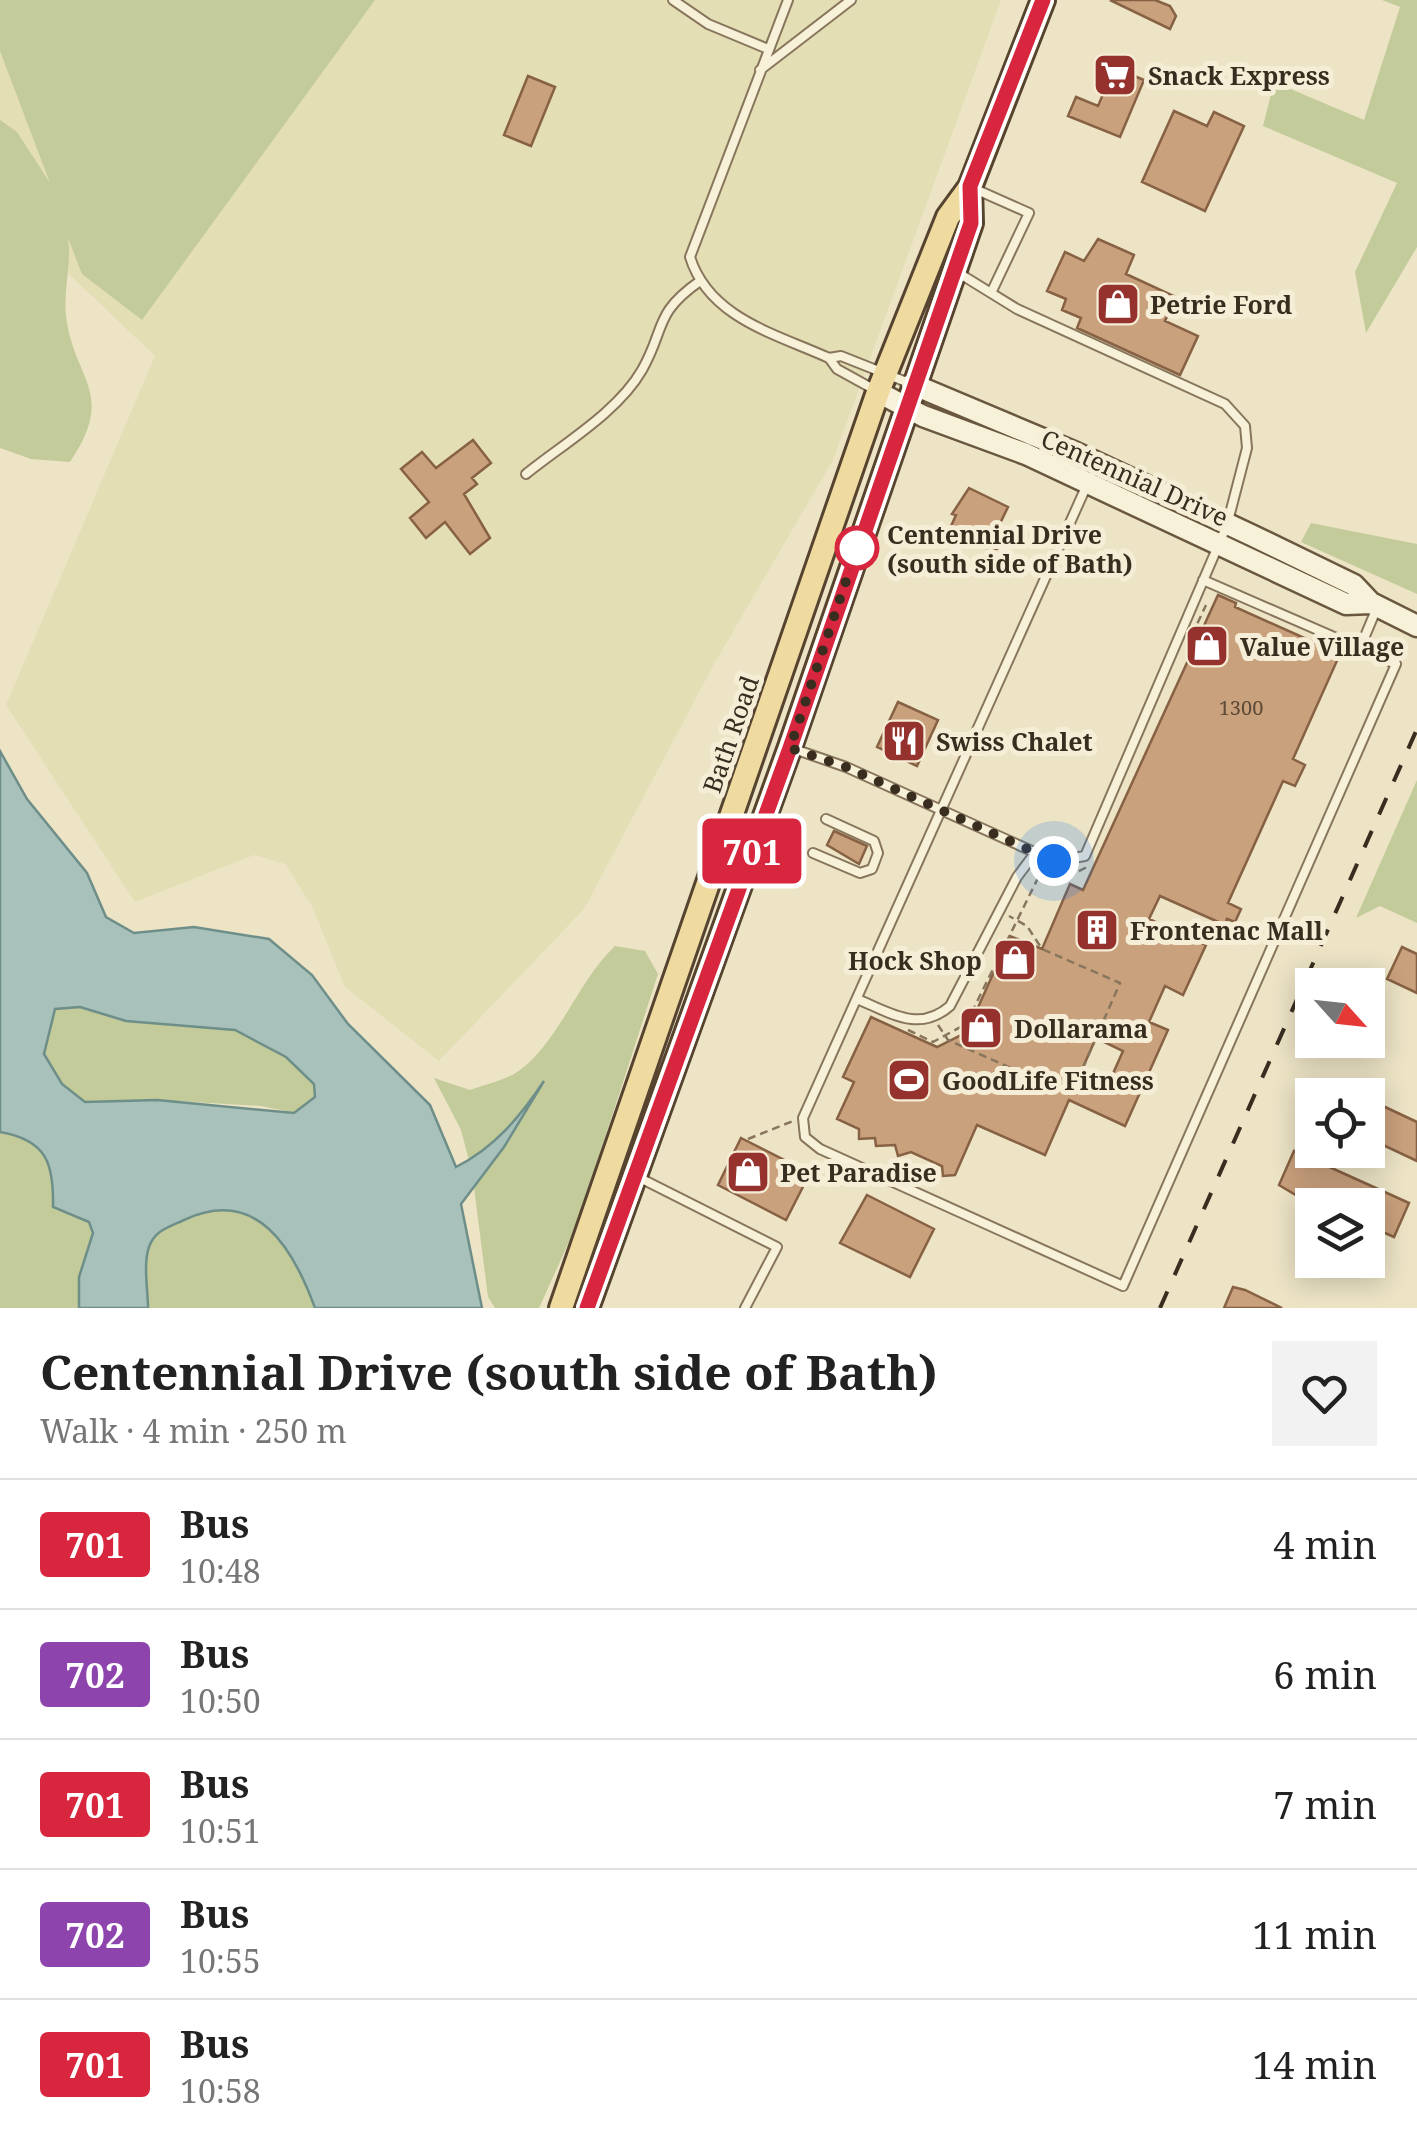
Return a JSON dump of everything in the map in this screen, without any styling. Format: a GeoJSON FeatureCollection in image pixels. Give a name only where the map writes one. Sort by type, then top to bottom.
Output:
{"type":"FeatureCollection","features":[{"type":"Feature","properties":{"kind":"main road","name":"Bath Road"},"geometry":{"type":"LineString","coordinates":[[561,1308],[882,383],[948,218],[970,186],[1043,0]]}},
{"type":"Feature","properties":{"kind":"main road","name":"Bath Road"},"geometry":{"type":"LineString","coordinates":[[586,1308],[790,748],[908,396],[971,223],[970,186]]}},
{"type":"Feature","properties":{"kind":"main road","name":"Centennial Drive"},"geometry":{"type":"LineString","coordinates":[[882,383],[1087,482],[1354,585],[1374,605],[1417,626]]}},
{"type":"Feature","properties":{"kind":"main road","name":"Centennial Drive"},"geometry":{"type":"LineString","coordinates":[[908,396],[1076,453],[1224,534]]}},
{"type":"Feature","properties":{"kind":"lane"},"geometry":{"type":"LineString","coordinates":[[673,0],[708,24],[768,48]]}},
{"type":"Feature","properties":{"kind":"lane"},"geometry":{"type":"LineString","coordinates":[[788,0],[690,257],[700,282],[724,310],[829,358],[837,368],[882,383]]}},
{"type":"Feature","properties":{"kind":"lane"},"geometry":{"type":"LineString","coordinates":[[760,70],[851,0]]}},
{"type":"Feature","properties":{"kind":"lane"},"geometry":{"type":"LineString","coordinates":[[970,186],[1029,213],[992,291]]}},
{"type":"Feature","properties":{"kind":"lane"},"geometry":{"type":"LineString","coordinates":[[790,748],[846,767],[1035,853],[1064,862],[1084,856],[1224,534],[1247,448],[1245,426],[1225,404],[1017,309],[952,270]]}},
{"type":"Feature","properties":{"kind":"lane"},"geometry":{"type":"LineString","coordinates":[[526,474],[613,403],[642,370],[671,302],[700,282]]}},
{"type":"Feature","properties":{"kind":"lane"},"geometry":{"type":"LineString","coordinates":[[829,358],[841,356],[882,383]]}},
{"type":"Feature","properties":{"kind":"lane"},"geometry":{"type":"LineString","coordinates":[[1087,482],[803,1118],[805,1138],[820,1149],[1123,1286],[1396,664],[1203,580]]}},
{"type":"Feature","properties":{"kind":"lane"},"geometry":{"type":"LineString","coordinates":[[1360,648],[1374,605]]}},
{"type":"Feature","properties":{"kind":"lane"},"geometry":{"type":"LineString","coordinates":[[813,853],[860,873],[872,868],[878,854],[874,841],[826,819]]}},
{"type":"Feature","properties":{"kind":"lane"},"geometry":{"type":"LineString","coordinates":[[858,998],[916,1022],[935,1019],[950,1006],[999,911],[1035,853]]}},
{"type":"Feature","properties":{"kind":"lane"},"geometry":{"type":"LineString","coordinates":[[634,1175],[777,1247],[745,1308]]}},
{"type":"Feature","properties":{"kind":"path"},"geometry":{"type":"LineString","coordinates":[[935,1019],[948,1040],[1071,1094],[1120,984],[1042,949],[1027,926],[999,911]]}},
{"type":"Feature","properties":{"kind":"path"},"geometry":{"type":"LineString","coordinates":[[748,1139],[803,1118]]}},
{"type":"Feature","properties":{"kind":"shaded area"},"geometry":{"type":"Polygon","coordinates":[[[0,0],[1001,0],[833,460],[713,666],[584,909],[439,1061],[345,987],[312,906],[285,864],[254,855],[135,902],[6,705],[155,356],[8,216],[0,180],[0,0]]]}},
{"type":"Feature","properties":{"kind":"green space"},"geometry":{"type":"Polygon","coordinates":[[[0,0],[375,0],[142,320],[82,274],[68,238],[66,316],[91,402],[84,438],[70,462],[31,459],[0,448],[0,120],[17,132],[50,183],[0,51],[0,0]]]}},
{"type":"Feature","properties":{"kind":"green space"},"geometry":{"type":"Polygon","coordinates":[[[1382,0],[1417,0],[1417,247],[1366,333],[1355,272],[1397,183],[1263,126],[1274,82],[1364,120],[1400,7],[1382,0]]]}},
{"type":"Feature","properties":{"kind":"green space"},"geometry":{"type":"Polygon","coordinates":[[[1311,523],[1417,544],[1417,594],[1301,542],[1311,523]]]}},
{"type":"Feature","properties":{"kind":"green space"},"geometry":{"type":"Polygon","coordinates":[[[1417,780],[1417,923],[1380,906],[1356,918],[1417,780]]]}},
{"type":"Feature","properties":{"kind":"green space"},"geometry":{"type":"Polygon","coordinates":[[[615,946],[645,951],[658,974],[577,1224],[539,1308],[495,1308],[488,1297],[472,1172],[461,1130],[434,1078],[470,1090],[514,1074],[542,1048],[615,946]]]}},
{"type":"Feature","properties":{"kind":"green space"},"geometry":{"type":"Polygon","coordinates":[[[80,1007],[126,1021],[235,1030],[286,1057],[314,1084],[315,1097],[295,1113],[261,1106],[157,1100],[85,1102],[62,1084],[44,1054],[55,1009],[80,1007]]]}},
{"type":"Feature","properties":{"kind":"green space"},"geometry":{"type":"Polygon","coordinates":[[[0,1132],[28,1141],[44,1156],[52,1178],[53,1207],[156,1233],[202,1212],[234,1210],[266,1224],[336,1308],[0,1308],[0,1132]]]}},
{"type":"Feature","properties":{"kind":"water"},"geometry":{"type":"Polygon","coordinates":[[[0,751],[27,799],[87,873],[106,917],[134,933],[194,927],[269,939],[312,975],[348,1024],[430,1105],[456,1167],[505,1130],[544,1081],[504,1147],[461,1204],[482,1308],[315,1308],[283,1245],[252,1217],[232,1211],[210,1212],[184,1220],[155,1237],[146,1261],[148,1308],[79,1308],[79,1277],[93,1233],[89,1222],[53,1207],[49,1166],[38,1148],[0,1132],[0,751]],[[80,1007],[55,1009],[44,1054],[62,1084],[85,1102],[157,1100],[294,1113],[315,1097],[314,1084],[286,1057],[235,1030],[126,1021],[80,1007]]]}},
{"type":"Feature","properties":{"kind":"building"},"geometry":{"type":"Polygon","coordinates":[[[1110,0],[1155,0],[1170,6],[1176,16],[1170,29],[1110,0]]]}},
{"type":"Feature","properties":{"kind":"building"},"geometry":{"type":"Polygon","coordinates":[[[1105,64],[1144,80],[1120,137],[1068,116],[1076,97],[1098,106],[1110,78],[1101,74],[1105,64]]]}},
{"type":"Feature","properties":{"kind":"building"},"geometry":{"type":"Polygon","coordinates":[[[528,76],[555,87],[531,146],[504,135],[528,76]]]}},
{"type":"Feature","properties":{"kind":"building"},"geometry":{"type":"Polygon","coordinates":[[[1174,111],[1207,126],[1214,112],[1244,126],[1205,211],[1142,182],[1174,111]]]}},
{"type":"Feature","properties":{"kind":"building","name":"Petrie Ford"},"geometry":{"type":"Polygon","coordinates":[[[1098,239],[1134,255],[1126,274],[1176,297],[1165,321],[1198,336],[1180,375],[1077,328],[1081,318],[1062,310],[1066,299],[1047,291],[1065,252],[1084,261],[1098,239]]]}},
{"type":"Feature","properties":{"kind":"building"},"geometry":{"type":"Polygon","coordinates":[[[473,440],[491,463],[472,478],[477,484],[464,494],[490,538],[470,554],[445,522],[426,538],[410,518],[429,502],[401,469],[422,452],[436,468],[473,440]]]}},
{"type":"Feature","properties":{"kind":"building"},"geometry":{"type":"Polygon","coordinates":[[[969,488],[1008,507],[994,536],[1002,539],[997,549],[977,547],[948,533],[956,515],[952,514],[969,488]]]}},
{"type":"Feature","properties":{"kind":"building"},"geometry":{"type":"Polygon","coordinates":[[[1218,595],[1236,603],[1235,607],[1340,654],[1293,759],[1305,765],[1295,786],[1283,781],[1228,903],[1241,909],[1235,922],[1227,919],[1225,925],[1160,896],[1149,919],[1206,945],[1183,995],[1165,986],[1149,1022],[1168,1030],[1125,1126],[1069,1100],[1045,1155],[977,1125],[955,1175],[943,1176],[942,1166],[911,1152],[898,1156],[895,1145],[876,1146],[875,1138],[859,1139],[859,1129],[837,1119],[854,1082],[843,1077],[871,1017],[937,1047],[967,1032],[1010,936],[1042,949],[1070,884],[1083,890],[1218,595]],[[1096,1038],[1080,1074],[1107,1087],[1123,1051],[1096,1038]]]}},
{"type":"Feature","properties":{"kind":"building","name":"Swiss Chalet"},"geometry":{"type":"Polygon","coordinates":[[[898,702],[938,720],[917,766],[877,747],[898,702]]]}},
{"type":"Feature","properties":{"kind":"building"},"geometry":{"type":"Polygon","coordinates":[[[834,831],[867,846],[859,864],[827,845],[834,831]]]}},
{"type":"Feature","properties":{"kind":"building"},"geometry":{"type":"Polygon","coordinates":[[[1402,947],[1417,954],[1417,993],[1387,979],[1402,947]]]}},
{"type":"Feature","properties":{"kind":"building"},"geometry":{"type":"Polygon","coordinates":[[[1385,1107],[1417,1122],[1417,1161],[1385,1146],[1385,1107]]]}},
{"type":"Feature","properties":{"kind":"building"},"geometry":{"type":"Polygon","coordinates":[[[741,1138],[810,1173],[786,1220],[718,1185],[741,1138]]]}},
{"type":"Feature","properties":{"kind":"building"},"geometry":{"type":"Polygon","coordinates":[[[1294,1151],[1295,1168],[1332,1168],[1376,1188],[1295,1188],[1295,1195],[1279,1185],[1294,1151]]]}},
{"type":"Feature","properties":{"kind":"building"},"geometry":{"type":"Polygon","coordinates":[[[1385,1192],[1409,1203],[1394,1237],[1385,1233],[1385,1192]]]}},
{"type":"Feature","properties":{"kind":"building"},"geometry":{"type":"Polygon","coordinates":[[[867,1195],[934,1229],[910,1277],[840,1243],[867,1195]]]}},
{"type":"Feature","properties":{"kind":"building"},"geometry":{"type":"Polygon","coordinates":[[[1233,1287],[1245,1290],[1282,1308],[1224,1308],[1233,1287]]]}},
{"type":"Feature","properties":{"kind":"railway"},"geometry":{"type":"LineString","coordinates":[[1160,1308],[1417,729]]}},
{"type":"Feature","properties":{"kind":"bus line","name":"701"},"geometry":{"type":"LineString","coordinates":[[587,1308],[790,748],[896,430],[971,223],[970,186],[1043,0]]}},
{"type":"Feature","properties":{"kind":"place","name":"Snack Express"},"geometry":{"type":"Point","coordinates":[1115,75]}},
{"type":"Feature","properties":{"kind":"place","name":"Petrie Ford"},"geometry":{"type":"Point","coordinates":[1118,304]}},
{"type":"Feature","properties":{"kind":"place","name":"Centennial Drive (south side of Bath)"},"geometry":{"type":"Point","coordinates":[857,548]}},
{"type":"Feature","properties":{"kind":"place","name":"Value Village"},"geometry":{"type":"Point","coordinates":[1207,646]}},
{"type":"Feature","properties":{"kind":"place","name":"Swiss Chalet"},"geometry":{"type":"Point","coordinates":[904,741]}},
{"type":"Feature","properties":{"kind":"place","name":"Frontenac Mall"},"geometry":{"type":"Point","coordinates":[1097,930]}},
{"type":"Feature","properties":{"kind":"place","name":"Hock Shop"},"geometry":{"type":"Point","coordinates":[1015,960]}},
{"type":"Feature","properties":{"kind":"place","name":"Dollarama"},"geometry":{"type":"Point","coordinates":[981,1028]}},
{"type":"Feature","properties":{"kind":"place","name":"GoodLife Fitness"},"geometry":{"type":"Point","coordinates":[909,1080]}},
{"type":"Feature","properties":{"kind":"place","name":"Pet Paradise"},"geometry":{"type":"Point","coordinates":[748,1172]}},
{"type":"Feature","properties":{"kind":"route"},"geometry":{"type":"LineString","coordinates":[[857,548],[790,748],[846,767],[1054,861]]}}]}
